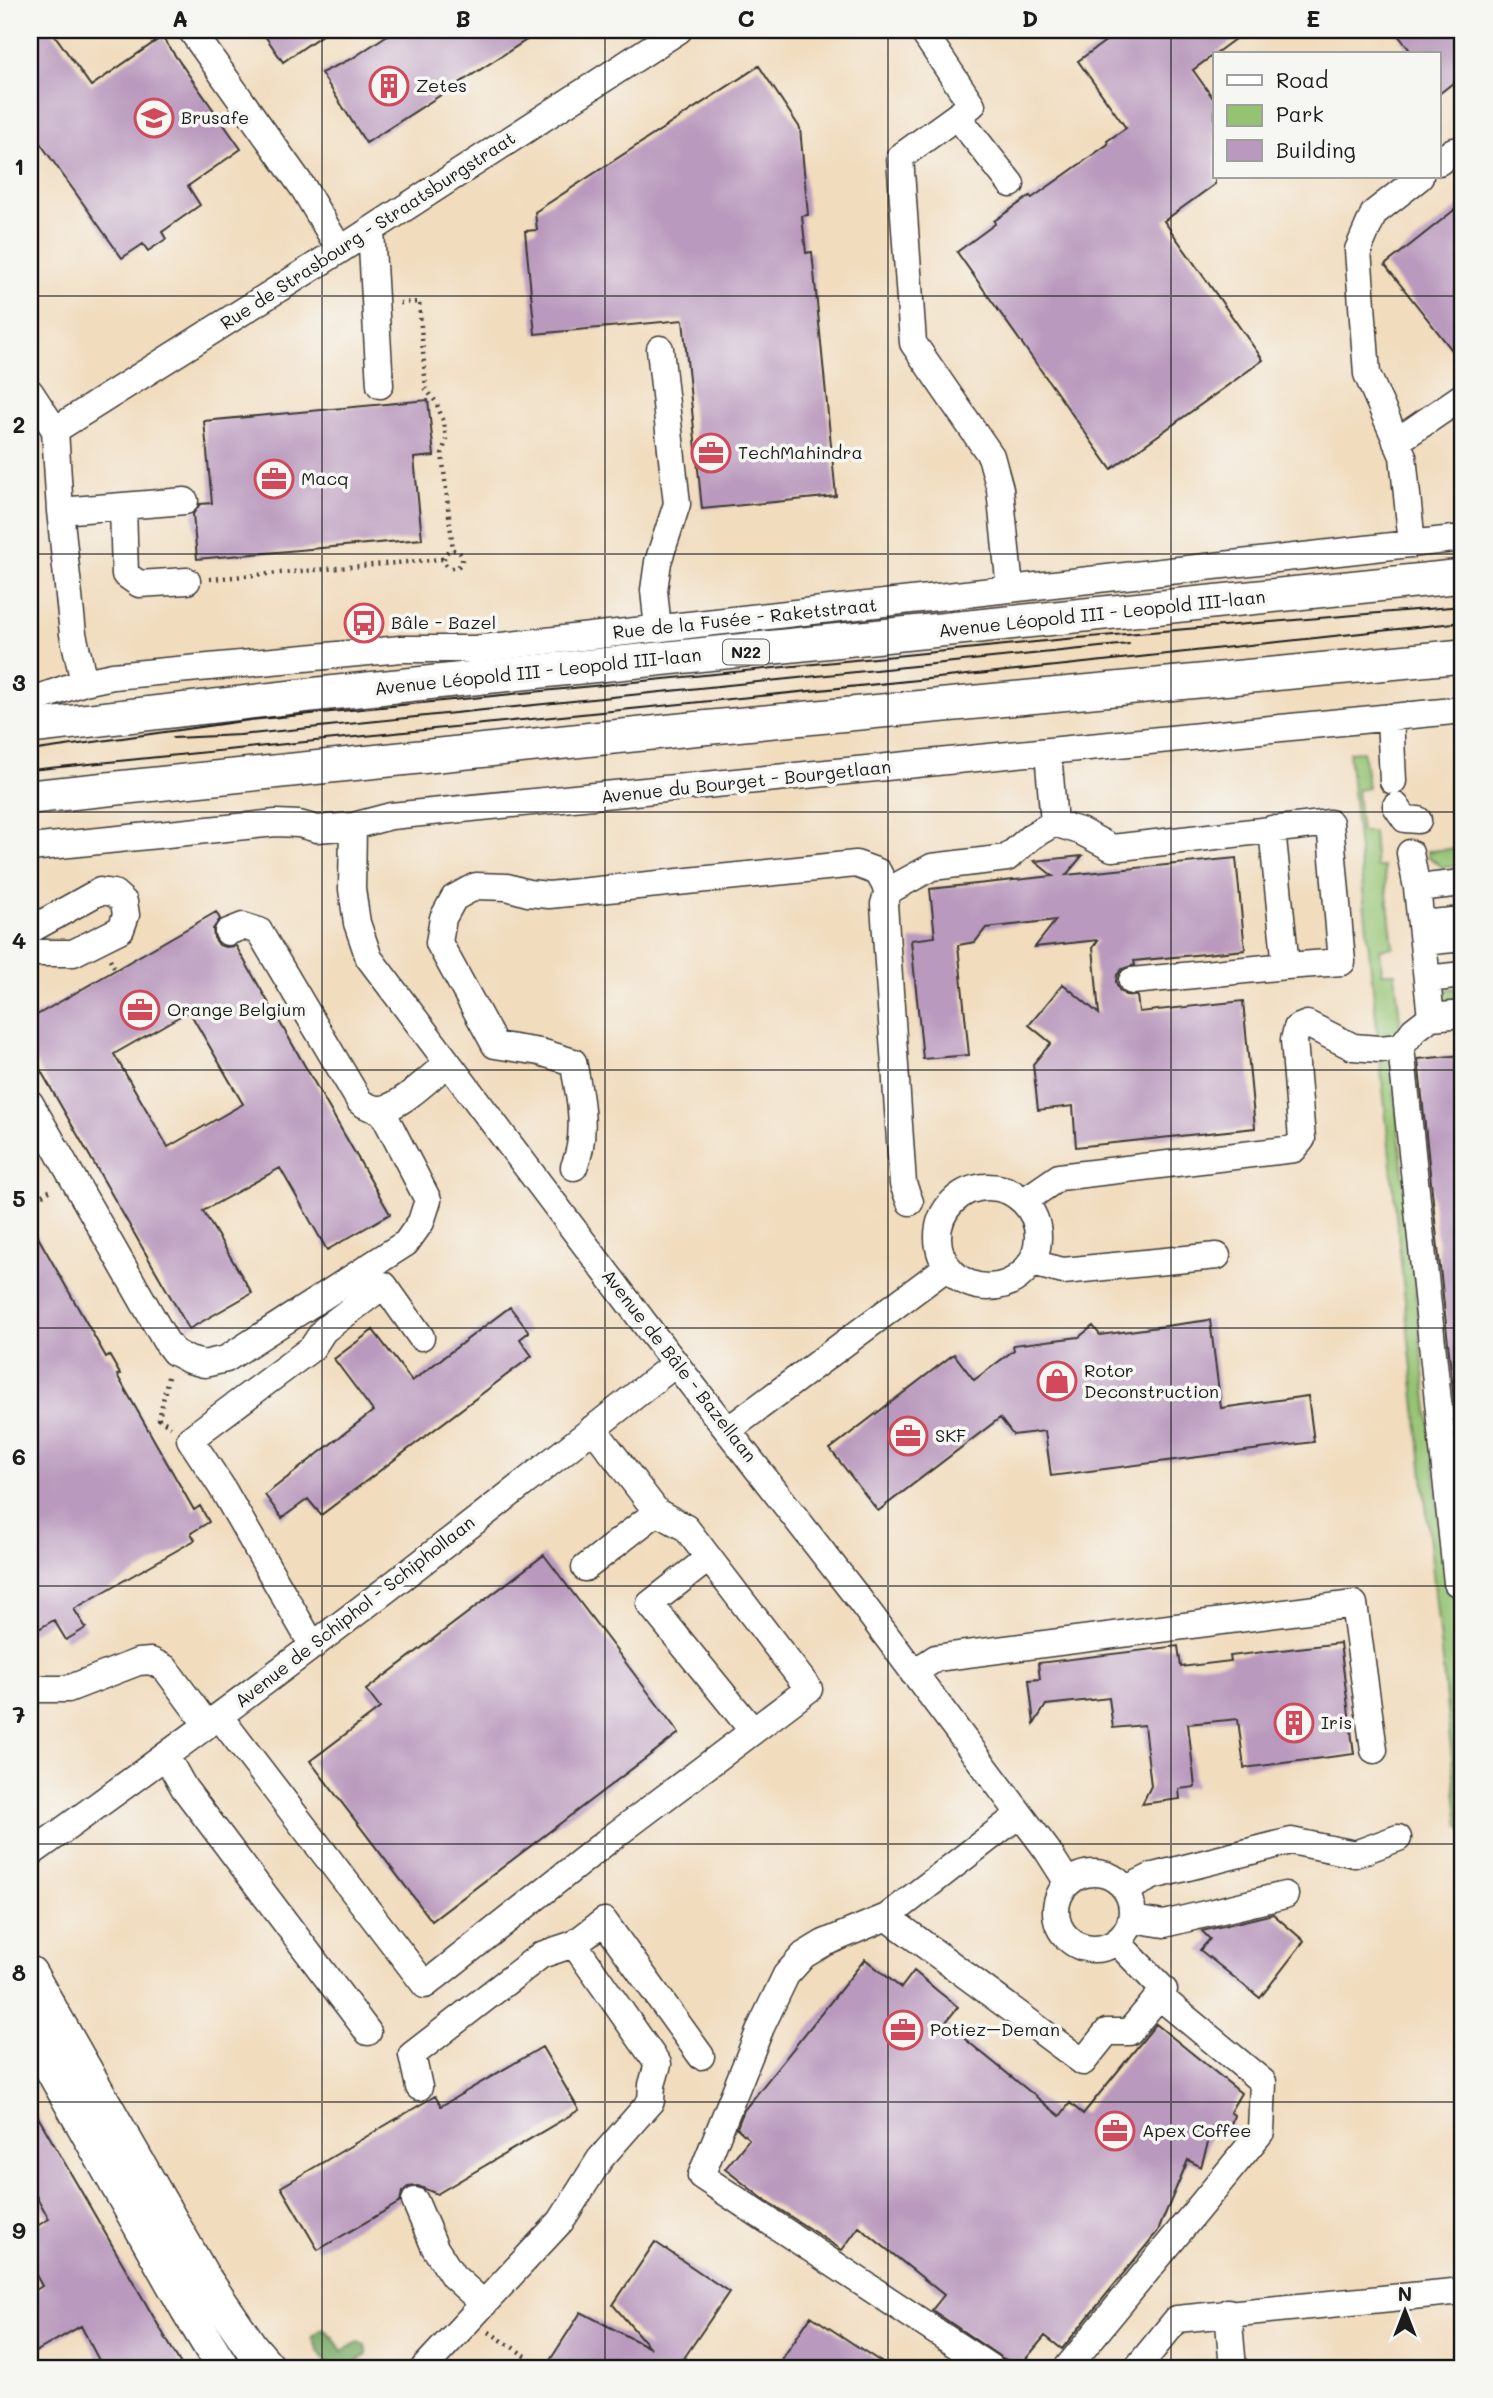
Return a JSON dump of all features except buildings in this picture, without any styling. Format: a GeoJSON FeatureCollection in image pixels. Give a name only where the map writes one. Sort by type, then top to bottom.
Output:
{"type":"FeatureCollection","features":[{"type":"Feature","properties":{"kind":"main road","name":"Avenue Léopold III - Leopold III-laan"},"geometry":{"type":"LineString","coordinates":[[30,727],[319,694],[1463,576]]}},
{"type":"Feature","properties":{"kind":"main road"},"geometry":{"type":"LineString","coordinates":[[30,797],[691,729],[1463,656]]}},
{"type":"Feature","properties":{"kind":"main road"},"geometry":{"type":"LineString","coordinates":[[30,1973],[202,2275],[269,2368]]}},
{"type":"Feature","properties":{"kind":"main road"},"geometry":{"type":"LineString","coordinates":[[30,2031],[223,2368]]}},
{"type":"Feature","properties":{"kind":"street"},"geometry":{"type":"LineString","coordinates":[[191,30],[304,189],[340,250]]}},
{"type":"Feature","properties":{"kind":"street"},"geometry":{"type":"LineString","coordinates":[[922,30],[972,104],[900,158],[913,343],[991,456],[1000,489],[1010,589]]}},
{"type":"Feature","properties":{"kind":"street","name":"Rue de Strasbourg - Straatsburgstraat"},"geometry":{"type":"LineString","coordinates":[[55,430],[340,250],[675,31]]}},
{"type":"Feature","properties":{"kind":"street"},"geometry":{"type":"LineString","coordinates":[[957,116],[1011,184]]}},
{"type":"Feature","properties":{"kind":"street"},"geometry":{"type":"LineString","coordinates":[[1412,544],[1403,456],[1367,374],[1358,250],[1374,213],[1419,178]]}},
{"type":"Feature","properties":{"kind":"street"},"geometry":{"type":"LineString","coordinates":[[371,230],[380,385]]}},
{"type":"Feature","properties":{"kind":"street"},"geometry":{"type":"LineString","coordinates":[[658,629],[654,590],[658,562],[677,504],[660,348]]}},
{"type":"Feature","properties":{"kind":"street"},"geometry":{"type":"LineString","coordinates":[[30,392],[55,430],[60,511],[73,634],[85,682]]}},
{"type":"Feature","properties":{"kind":"street"},"geometry":{"type":"LineString","coordinates":[[1396,442],[1463,396]]}},
{"type":"Feature","properties":{"kind":"street"},"geometry":{"type":"LineString","coordinates":[[60,511],[185,501]]}},
{"type":"Feature","properties":{"kind":"street"},"geometry":{"type":"LineString","coordinates":[[123,506],[125,574],[139,584],[187,582]]}},
{"type":"Feature","properties":{"kind":"street","name":"Rue de la Fusée - Raketstraat"},"geometry":{"type":"LineString","coordinates":[[30,701],[85,682],[113,676],[327,654],[401,649],[475,649],[1463,538]]}},
{"type":"Feature","properties":{"kind":"street","name":"Avenue du Bourget - Bourgetlaan"},"geometry":{"type":"LineString","coordinates":[[30,848],[276,823],[299,824],[317,829],[353,826],[391,816],[1463,710]]}},
{"type":"Feature","properties":{"kind":"street"},"geometry":{"type":"LineString","coordinates":[[1390,717],[1395,793],[1405,819],[1418,820]]}},
{"type":"Feature","properties":{"kind":"street"},"geometry":{"type":"LineString","coordinates":[[1048,752],[1054,823]]}},
{"type":"Feature","properties":{"kind":"street"},"geometry":{"type":"LineString","coordinates":[[910,1202],[903,1184],[897,1107],[884,904],[888,891],[932,867],[1007,858],[1032,836],[1054,823],[1080,831],[1112,848],[1330,823],[1342,962],[1132,981]]}},
{"type":"Feature","properties":{"kind":"street","name":"Avenue de Bâle - Bazellaan"},"geometry":{"type":"LineString","coordinates":[[353,826],[352,889],[357,923],[369,958],[1020,1814],[1068,1883]]}},
{"type":"Feature","properties":{"kind":"street"},"geometry":{"type":"LineString","coordinates":[[1272,829],[1286,966]]}},
{"type":"Feature","properties":{"kind":"street"},"geometry":{"type":"LineString","coordinates":[[1410,853],[1431,1017]]}},
{"type":"Feature","properties":{"kind":"street"},"geometry":{"type":"LineString","coordinates":[[574,1167],[580,1153],[581,1137],[573,1062],[540,1052],[495,1045],[439,943],[443,918],[454,898],[476,886],[507,887],[549,895],[856,864],[878,872],[888,891]]}},
{"type":"Feature","properties":{"kind":"street"},"geometry":{"type":"LineString","coordinates":[[1422,933],[1463,883]]}},
{"type":"Feature","properties":{"kind":"street"},"geometry":{"type":"LineString","coordinates":[[30,930],[100,891],[114,894],[124,902],[126,915],[121,929],[73,953],[30,953]]}},
{"type":"Feature","properties":{"kind":"street"},"geometry":{"type":"LineString","coordinates":[[1422,933],[1463,902]]}},
{"type":"Feature","properties":{"kind":"street"},"geometry":{"type":"LineString","coordinates":[[1422,933],[1463,920]]}},
{"type":"Feature","properties":{"kind":"street"},"geometry":{"type":"LineString","coordinates":[[228,932],[243,926],[259,931],[360,1102],[370,1108],[381,1109],[396,1103],[448,1063]]}},
{"type":"Feature","properties":{"kind":"street"},"geometry":{"type":"LineString","coordinates":[[1422,933],[1463,938]]}},
{"type":"Feature","properties":{"kind":"street"},"geometry":{"type":"LineString","coordinates":[[1422,933],[1463,956]]}},
{"type":"Feature","properties":{"kind":"street"},"geometry":{"type":"LineString","coordinates":[[1422,933],[1463,975]]}},
{"type":"Feature","properties":{"kind":"street"},"geometry":{"type":"LineString","coordinates":[[1457,1583],[1454,1462],[1401,1047],[1414,1030],[1431,1017],[1463,1014]]}},
{"type":"Feature","properties":{"kind":"street"},"geometry":{"type":"LineString","coordinates":[[1024,1201],[1059,1177],[1294,1149],[1302,1139],[1294,1040],[1297,1028],[1307,1024],[1353,1047],[1401,1047]]}},
{"type":"Feature","properties":{"kind":"street"},"geometry":{"type":"LineString","coordinates":[[30,1103],[165,1340],[174,1352],[204,1364],[226,1359],[406,1243],[421,1222],[428,1200],[381,1109]]}},
{"type":"Feature","properties":{"kind":"street"},"geometry":{"type":"LineString","coordinates":[[986,1186],[1012,1192],[1024,1201],[1033,1214],[1038,1230],[1037,1247],[1031,1262],[1021,1275],[1007,1284],[974,1286],[947,1267],[939,1251],[937,1233],[941,1216],[959,1195],[986,1186]]}},
{"type":"Feature","properties":{"kind":"street"},"geometry":{"type":"LineString","coordinates":[[1031,1262],[1063,1271],[1217,1256]]}},
{"type":"Feature","properties":{"kind":"street"},"geometry":{"type":"LineString","coordinates":[[728,1430],[947,1267]]}},
{"type":"Feature","properties":{"kind":"street"},"geometry":{"type":"LineString","coordinates":[[313,1646],[190,1439],[312,1348],[324,1330],[384,1285],[421,1337]]}},
{"type":"Feature","properties":{"kind":"street","name":"Avenue de Schiphol - Schiphollaan"},"geometry":{"type":"LineString","coordinates":[[30,1854],[313,1646],[676,1363]]}},
{"type":"Feature","properties":{"kind":"street"},"geometry":{"type":"LineString","coordinates":[[30,1689],[68,1689],[138,1662],[151,1661],[165,1668],[213,1721],[425,1985],[606,1842],[809,1689],[686,1528],[657,1512],[593,1428]]}},
{"type":"Feature","properties":{"kind":"street"},"geometry":{"type":"LineString","coordinates":[[585,1568],[657,1512]]}},
{"type":"Feature","properties":{"kind":"street"},"geometry":{"type":"LineString","coordinates":[[709,1558],[650,1604],[753,1731]]}},
{"type":"Feature","properties":{"kind":"street"},"geometry":{"type":"LineString","coordinates":[[914,1674],[936,1658],[1354,1604],[1374,1750]]}},
{"type":"Feature","properties":{"kind":"street"},"geometry":{"type":"LineString","coordinates":[[166,1756],[190,1795],[368,2032]]}},
{"type":"Feature","properties":{"kind":"street"},"geometry":{"type":"LineString","coordinates":[[991,2368],[701,2176],[761,2027],[786,1975],[804,1955],[824,1943],[887,1917],[1020,1814]]}},
{"type":"Feature","properties":{"kind":"street"},"geometry":{"type":"LineString","coordinates":[[1126,1889],[1153,1875],[1290,1841],[1355,1854],[1398,1838]]}},
{"type":"Feature","properties":{"kind":"street"},"geometry":{"type":"LineString","coordinates":[[1105,1874],[1126,1889],[1132,1901],[1132,1919],[1117,1942],[1100,1949],[1088,1949],[1076,1946],[1067,1938],[1056,1917],[1060,1893],[1068,1883],[1079,1876],[1105,1874]]}},
{"type":"Feature","properties":{"kind":"street"},"geometry":{"type":"LineString","coordinates":[[1132,1919],[1164,1924],[1285,1895]]}},
{"type":"Feature","properties":{"kind":"street"},"geometry":{"type":"LineString","coordinates":[[887,1917],[1083,2063],[1107,2032],[1129,2032],[1164,1990],[1117,1942]]}},
{"type":"Feature","properties":{"kind":"street"},"geometry":{"type":"LineString","coordinates":[[419,2087],[412,2055],[541,1955],[574,1944],[604,1921],[694,2048],[658,2064]]}},
{"type":"Feature","properties":{"kind":"street"},"geometry":{"type":"LineString","coordinates":[[574,1944],[658,2064]]}},
{"type":"Feature","properties":{"kind":"street"},"geometry":{"type":"LineString","coordinates":[[1067,2368],[1261,2132],[1263,2082],[1158,1997]]}},
{"type":"Feature","properties":{"kind":"street"},"geometry":{"type":"LineString","coordinates":[[424,2368],[561,2221],[600,2159],[651,2101],[658,2064]]}},
{"type":"Feature","properties":{"kind":"street"},"geometry":{"type":"LineString","coordinates":[[415,2201],[435,2248],[477,2311]]}},
{"type":"Feature","properties":{"kind":"street"},"geometry":{"type":"LineString","coordinates":[[1137,2368],[1177,2319],[1463,2291]]}},
{"type":"Feature","properties":{"kind":"street"},"geometry":{"type":"LineString","coordinates":[[1228,2312],[1233,2368]]}},
{"type":"Feature","properties":{"kind":"path"},"geometry":{"type":"LineString","coordinates":[[30,178],[42,170]]}},
{"type":"Feature","properties":{"kind":"path"},"geometry":{"type":"LineString","coordinates":[[374,305],[419,302],[426,389],[436,402],[444,423],[446,440],[442,454],[453,550]]}},
{"type":"Feature","properties":{"kind":"path"},"geometry":{"type":"LineString","coordinates":[[453,550],[460,553],[463,559],[460,566],[453,569],[447,567],[443,559],[446,553],[453,550]]}},
{"type":"Feature","properties":{"kind":"path"},"geometry":{"type":"LineString","coordinates":[[187,582],[443,559]]}},
{"type":"Feature","properties":{"kind":"path"},"geometry":{"type":"LineString","coordinates":[[170,1371],[159,1419],[190,1439]]}},
{"type":"Feature","properties":{"kind":"path"},"geometry":{"type":"LineString","coordinates":[[477,2311],[544,2368]]}},
{"type":"Feature","properties":{"kind":"green space"},"geometry":{"type":"Polygon","coordinates":[[[1363,751],[1368,788],[1357,790],[1361,832],[1373,832],[1376,867],[1384,867],[1393,947],[1380,949],[1382,973],[1395,973],[1401,1030],[1398,1034],[1378,1038],[1349,752],[1363,751]]]}},
{"type":"Feature","properties":{"kind":"green space"},"geometry":{"type":"Polygon","coordinates":[[[1463,848],[1463,865],[1442,867],[1428,856],[1428,851],[1463,848]]]}},
{"type":"Feature","properties":{"kind":"green space"},"geometry":{"type":"Polygon","coordinates":[[[1463,987],[1463,1003],[1446,1003],[1442,999],[1444,990],[1463,987]]]}},
{"type":"Feature","properties":{"kind":"green space"},"geometry":{"type":"Polygon","coordinates":[[[1391,1058],[1443,1553],[1458,1604],[1463,1604],[1463,1830],[1459,1826],[1380,1059],[1391,1058]]]}},
{"type":"Feature","properties":{"kind":"green space"},"geometry":{"type":"Polygon","coordinates":[[[323,2328],[342,2351],[358,2342],[365,2345],[367,2355],[346,2368],[331,2368],[318,2351],[312,2337],[323,2328]]]}},
{"type":"Feature","properties":{"kind":"tram line"},"geometry":{"type":"LineString","coordinates":[[30,751],[250,720],[1066,639],[1463,606]]}},
{"type":"Feature","properties":{"kind":"tram line"},"geometry":{"type":"LineString","coordinates":[[30,770],[1463,622]]}},
{"type":"Feature","properties":{"kind":"tram line"},"geometry":{"type":"LineString","coordinates":[[173,738],[240,735],[1129,644]]}},
{"type":"Feature","properties":{"kind":"place","name":"Zetes"},"geometry":{"type":"Point","coordinates":[389,86]}},
{"type":"Feature","properties":{"kind":"place","name":"Brusafe"},"geometry":{"type":"Point","coordinates":[154,118]}},
{"type":"Feature","properties":{"kind":"place","name":"TechMahindra"},"geometry":{"type":"Point","coordinates":[711,453]}},
{"type":"Feature","properties":{"kind":"place","name":"Macq"},"geometry":{"type":"Point","coordinates":[274,479]}},
{"type":"Feature","properties":{"kind":"place","name":"Bâle - Bazel"},"geometry":{"type":"Point","coordinates":[364,623]}},
{"type":"Feature","properties":{"kind":"place","name":"Orange Belgium"},"geometry":{"type":"Point","coordinates":[140,1010]}},
{"type":"Feature","properties":{"kind":"place","name":"Rotor Deconstruction"},"geometry":{"type":"Point","coordinates":[1057,1381]}},
{"type":"Feature","properties":{"kind":"place","name":"SKF"},"geometry":{"type":"Point","coordinates":[908,1436]}},
{"type":"Feature","properties":{"kind":"place","name":"Iris"},"geometry":{"type":"Point","coordinates":[1294,1723]}},
{"type":"Feature","properties":{"kind":"place","name":"Potiez–Deman"},"geometry":{"type":"Point","coordinates":[903,2030]}},
{"type":"Feature","properties":{"kind":"place","name":"Apex Coffee"},"geometry":{"type":"Point","coordinates":[1115,2131]}}]}
